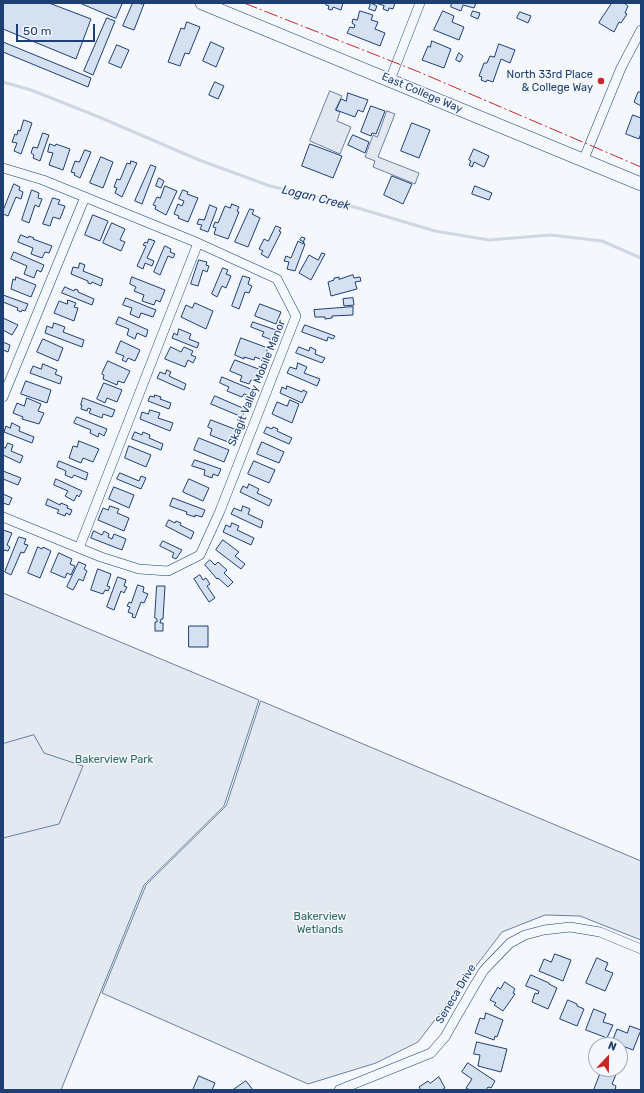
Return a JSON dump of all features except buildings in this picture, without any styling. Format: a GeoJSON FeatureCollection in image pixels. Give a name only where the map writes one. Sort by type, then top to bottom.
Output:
{"type":"FeatureCollection","features":[{"type":"Feature","properties":{"kind":"main road","name":"East College Way"},"geometry":{"type":"LineString","coordinates":[[202,3],[641,184]]}},
{"type":"Feature","properties":{"kind":"street"},"geometry":{"type":"LineString","coordinates":[[390,80],[420,3]]}},
{"type":"Feature","properties":{"kind":"street"},"geometry":{"type":"LineString","coordinates":[[583,161],[621,68],[641,30]]}},
{"type":"Feature","properties":{"kind":"street","name":"Skagit Valley Mobile Manor"},"geometry":{"type":"LineString","coordinates":[[3,168],[43,180],[85,197],[198,243],[277,279],[296,316],[220,511],[200,555],[168,571],[139,569],[101,557],[3,517]]}},
{"type":"Feature","properties":{"kind":"street"},"geometry":{"type":"LineString","coordinates":[[3,397],[85,197]]}},
{"type":"Feature","properties":{"kind":"street"},"geometry":{"type":"LineString","coordinates":[[79,548],[198,243]]}},
{"type":"Feature","properties":{"kind":"street","name":"Seneca Drive"},"geometry":{"type":"LineString","coordinates":[[339,1090],[431,1053],[445,1037],[484,970],[510,943],[525,935],[544,930],[570,928],[600,932],[641,949]]}},
{"type":"Feature","properties":{"kind":"green space","name":"Bakerview Park"},"geometry":{"type":"Polygon","coordinates":[[[3,593],[259,700],[224,806],[144,885],[61,1090],[3,1090],[3,593]]]}},
{"type":"Feature","properties":{"kind":"green space","name":"Bakerview Wetlands"},"geometry":{"type":"Polygon","coordinates":[[[261,701],[641,861],[641,940],[580,916],[545,915],[502,932],[418,1042],[376,1063],[308,1084],[102,993],[146,885],[226,806],[261,701]]]}},
{"type":"Feature","properties":{"kind":"shaded area"},"geometry":{"type":"Polygon","coordinates":[[[330,91],[342,96],[335,110],[340,112],[337,121],[351,127],[340,154],[310,141],[330,91]]]}},
{"type":"Feature","properties":{"kind":"shaded area"},"geometry":{"type":"Polygon","coordinates":[[[387,111],[395,114],[378,157],[419,173],[415,184],[373,167],[375,161],[365,157],[373,135],[377,137],[387,111]]]}},
{"type":"Feature","properties":{"kind":"shaded area"},"geometry":{"type":"Polygon","coordinates":[[[34,735],[44,753],[83,766],[59,824],[3,838],[3,744],[34,735]]]}},
{"type":"Feature","properties":{"kind":"waterway","name":"Logan Creek"},"geometry":{"type":"LineString","coordinates":[[3,82],[31,90],[99,117],[199,160],[270,186],[334,201],[435,231],[489,240],[551,235],[602,241],[641,258]]}},
{"type":"Feature","properties":{"kind":"power"},"geometry":{"type":"LineString","coordinates":[[244,3],[419,72],[641,167]]}},
{"type":"Feature","properties":{"kind":"place","name":"North 33rd Place & College Way"},"geometry":{"type":"Point","coordinates":[601,81]}}]}
